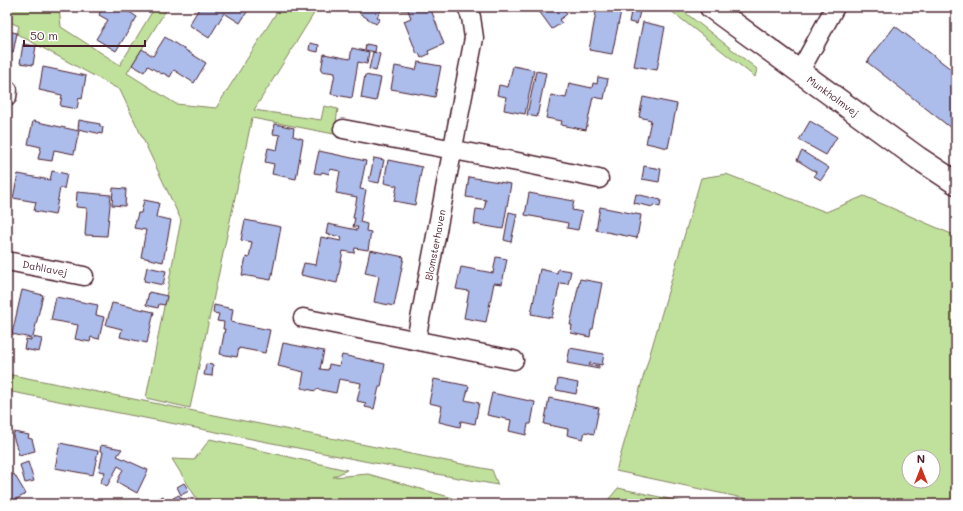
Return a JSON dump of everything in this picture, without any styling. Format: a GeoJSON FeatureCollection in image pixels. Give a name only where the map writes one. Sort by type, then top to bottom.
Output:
{"type":"FeatureCollection","features":[{"type":"Feature","properties":{"kind":"street","name":"Blomsterhaven"},"geometry":{"type":"LineString","coordinates":[[416,340],[474,38],[471,17],[467,7]]}},
{"type":"Feature","properties":{"kind":"street","name":"Munkholmvej"},"geometry":{"type":"LineString","coordinates":[[711,7],[918,158],[956,183]]}},
{"type":"Feature","properties":{"kind":"street"},"geometry":{"type":"LineString","coordinates":[[800,71],[835,7]]}},
{"type":"Feature","properties":{"kind":"street"},"geometry":{"type":"LineString","coordinates":[[343,129],[599,179]]}},
{"type":"Feature","properties":{"kind":"street","name":"Dahliavej"},"geometry":{"type":"LineString","coordinates":[[7,261],[84,276]]}},
{"type":"Feature","properties":{"kind":"street"},"geometry":{"type":"LineString","coordinates":[[303,318],[514,360]]}},
{"type":"Feature","properties":{"kind":"green space"},"geometry":{"type":"Polygon","coordinates":[[[7,7],[59,7],[61,27],[120,65],[155,7],[168,7],[127,73],[176,104],[216,108],[280,7],[318,7],[254,110],[321,120],[324,106],[338,109],[334,134],[252,118],[190,408],[146,398],[181,220],[120,90],[17,34],[19,26],[7,21],[7,7]]]}},
{"type":"Feature","properties":{"kind":"green space"},"geometry":{"type":"Polygon","coordinates":[[[666,7],[678,7],[757,69],[755,77],[666,7]]]}},
{"type":"Feature","properties":{"kind":"green space"},"geometry":{"type":"Polygon","coordinates":[[[726,174],[826,212],[864,196],[956,236],[956,504],[771,504],[616,471],[701,178],[726,174]]]}},
{"type":"Feature","properties":{"kind":"green space"},"geometry":{"type":"Polygon","coordinates":[[[7,374],[492,470],[498,485],[369,462],[7,391],[7,374]]]}},
{"type":"Feature","properties":{"kind":"green space"},"geometry":{"type":"Polygon","coordinates":[[[210,439],[347,470],[333,477],[368,474],[474,504],[200,504],[172,459],[194,460],[210,439]]]}},
{"type":"Feature","properties":{"kind":"green space"},"geometry":{"type":"Polygon","coordinates":[[[618,488],[692,504],[560,504],[608,500],[618,488]]]}},
{"type":"Feature","properties":{"kind":"building"},"geometry":{"type":"Polygon","coordinates":[[[102,7],[122,7],[137,17],[116,51],[96,39],[108,20],[99,15],[102,7]]]}},
{"type":"Feature","properties":{"kind":"building"},"geometry":{"type":"Polygon","coordinates":[[[200,7],[250,7],[240,23],[224,13],[209,38],[189,25],[200,7]]]}},
{"type":"Feature","properties":{"kind":"building"},"geometry":{"type":"Polygon","coordinates":[[[363,7],[383,7],[377,17],[380,19],[376,24],[359,13],[363,7]]]}},
{"type":"Feature","properties":{"kind":"building"},"geometry":{"type":"Polygon","coordinates":[[[398,7],[430,7],[444,44],[428,51],[429,54],[421,58],[419,53],[417,54],[404,21],[411,18],[408,10],[402,10],[398,7]]]}},
{"type":"Feature","properties":{"kind":"building"},"geometry":{"type":"Polygon","coordinates":[[[536,7],[562,7],[567,14],[559,20],[562,23],[552,29],[536,7]]]}},
{"type":"Feature","properties":{"kind":"building"},"geometry":{"type":"Polygon","coordinates":[[[597,7],[621,11],[612,54],[589,50],[597,7]]]}},
{"type":"Feature","properties":{"kind":"building"},"geometry":{"type":"Polygon","coordinates":[[[632,7],[641,7],[637,24],[629,22],[632,7]]]}},
{"type":"Feature","properties":{"kind":"building"},"geometry":{"type":"Polygon","coordinates":[[[643,22],[665,27],[657,70],[634,66],[643,22]]]}},
{"type":"Feature","properties":{"kind":"building"},"geometry":{"type":"Polygon","coordinates":[[[895,26],[956,73],[956,132],[867,62],[895,26]]]}},
{"type":"Feature","properties":{"kind":"building"},"geometry":{"type":"Polygon","coordinates":[[[7,31],[17,33],[13,53],[7,52],[7,31]]]}},
{"type":"Feature","properties":{"kind":"building"},"geometry":{"type":"Polygon","coordinates":[[[165,37],[206,63],[194,83],[174,70],[170,77],[148,66],[144,72],[132,65],[142,49],[153,56],[165,37]]]}},
{"type":"Feature","properties":{"kind":"building"},"geometry":{"type":"Polygon","coordinates":[[[310,43],[319,45],[318,52],[309,50],[310,43]]]}},
{"type":"Feature","properties":{"kind":"building"},"geometry":{"type":"Polygon","coordinates":[[[23,44],[36,46],[33,65],[20,63],[23,44]]]}},
{"type":"Feature","properties":{"kind":"building"},"geometry":{"type":"Polygon","coordinates":[[[366,44],[376,46],[375,52],[365,50],[366,44]]]}},
{"type":"Feature","properties":{"kind":"building"},"geometry":{"type":"Polygon","coordinates":[[[352,48],[369,52],[367,64],[358,62],[352,98],[331,94],[335,73],[321,71],[324,54],[350,59],[352,48]]]}},
{"type":"Feature","properties":{"kind":"building"},"geometry":{"type":"Polygon","coordinates":[[[373,52],[380,54],[376,71],[369,69],[373,52]]]}},
{"type":"Feature","properties":{"kind":"building"},"geometry":{"type":"Polygon","coordinates":[[[418,62],[441,66],[435,97],[391,89],[395,66],[416,70],[418,62]]]}},
{"type":"Feature","properties":{"kind":"building"},"geometry":{"type":"Polygon","coordinates":[[[513,66],[534,70],[525,114],[504,110],[506,97],[497,95],[499,85],[508,87],[513,66]]]}},
{"type":"Feature","properties":{"kind":"building"},"geometry":{"type":"Polygon","coordinates":[[[43,67],[86,76],[82,99],[79,98],[77,109],[60,106],[62,95],[39,90],[43,67]]]}},
{"type":"Feature","properties":{"kind":"building"},"geometry":{"type":"Polygon","coordinates":[[[536,71],[546,73],[537,117],[527,115],[536,71]]]}},
{"type":"Feature","properties":{"kind":"building"},"geometry":{"type":"Polygon","coordinates":[[[365,75],[381,78],[376,101],[361,98],[365,75]]]}},
{"type":"Feature","properties":{"kind":"building"},"geometry":{"type":"Polygon","coordinates":[[[598,77],[608,79],[604,99],[593,97],[586,130],[561,125],[562,121],[546,118],[551,95],[566,98],[569,83],[592,88],[593,83],[597,84],[598,77]]]}},
{"type":"Feature","properties":{"kind":"building"},"geometry":{"type":"Polygon","coordinates":[[[643,97],[677,104],[668,148],[646,143],[651,120],[639,117],[643,97]]]}},
{"type":"Feature","properties":{"kind":"building"},"geometry":{"type":"Polygon","coordinates":[[[79,120],[100,124],[100,126],[103,127],[102,134],[78,129],[79,120]]]}},
{"type":"Feature","properties":{"kind":"building"},"geometry":{"type":"Polygon","coordinates":[[[33,121],[79,131],[74,154],[54,150],[52,161],[38,159],[41,147],[28,144],[33,121]]]}},
{"type":"Feature","properties":{"kind":"building"},"geometry":{"type":"Polygon","coordinates":[[[810,121],[837,137],[826,155],[799,140],[810,121]]]}},
{"type":"Feature","properties":{"kind":"building"},"geometry":{"type":"Polygon","coordinates":[[[275,124],[294,128],[293,136],[303,139],[296,179],[272,174],[274,164],[265,162],[268,148],[277,150],[280,135],[273,134],[275,124]]]}},
{"type":"Feature","properties":{"kind":"building"},"geometry":{"type":"Polygon","coordinates":[[[319,151],[366,161],[360,189],[366,190],[360,222],[367,224],[366,231],[371,232],[368,250],[355,248],[354,253],[343,251],[337,283],[301,275],[304,263],[316,265],[321,237],[341,241],[342,237],[326,234],[328,224],[357,230],[358,227],[353,227],[357,197],[336,193],[340,171],[330,169],[329,174],[322,172],[321,174],[314,173],[319,151]]]}},
{"type":"Feature","properties":{"kind":"building"},"geometry":{"type":"Polygon","coordinates":[[[802,151],[829,168],[821,180],[814,176],[816,172],[797,160],[802,151]]]}},
{"type":"Feature","properties":{"kind":"building"},"geometry":{"type":"Polygon","coordinates":[[[374,158],[384,160],[379,183],[369,181],[374,158]]]}},
{"type":"Feature","properties":{"kind":"building"},"geometry":{"type":"Polygon","coordinates":[[[388,160],[422,167],[415,205],[394,201],[397,186],[384,183],[388,160]]]}},
{"type":"Feature","properties":{"kind":"building"},"geometry":{"type":"Polygon","coordinates":[[[644,166],[661,169],[659,182],[642,179],[644,166]]]}},
{"type":"Feature","properties":{"kind":"building"},"geometry":{"type":"Polygon","coordinates":[[[52,171],[67,174],[64,189],[60,188],[55,215],[34,211],[36,202],[13,198],[18,174],[50,180],[52,171]]]}},
{"type":"Feature","properties":{"kind":"building"},"geometry":{"type":"Polygon","coordinates":[[[469,177],[511,184],[503,229],[474,224],[476,209],[484,210],[486,200],[466,197],[469,177]]]}},
{"type":"Feature","properties":{"kind":"building"},"geometry":{"type":"Polygon","coordinates":[[[113,188],[126,189],[125,206],[112,205],[113,188]]]}},
{"type":"Feature","properties":{"kind":"building"},"geometry":{"type":"Polygon","coordinates":[[[77,192],[111,195],[107,236],[85,235],[87,208],[76,207],[77,192]]]}},
{"type":"Feature","properties":{"kind":"building"},"geometry":{"type":"Polygon","coordinates":[[[529,193],[574,201],[572,210],[582,212],[578,230],[567,228],[568,223],[525,215],[529,193]]]}},
{"type":"Feature","properties":{"kind":"building"},"geometry":{"type":"Polygon","coordinates":[[[636,194],[661,200],[660,207],[634,203],[636,194]]]}},
{"type":"Feature","properties":{"kind":"building"},"geometry":{"type":"Polygon","coordinates":[[[144,200],[159,203],[156,217],[171,220],[163,262],[141,257],[146,230],[134,228],[138,213],[141,213],[144,200]]]}},
{"type":"Feature","properties":{"kind":"building"},"geometry":{"type":"Polygon","coordinates":[[[600,207],[641,215],[637,238],[596,230],[600,207]]]}},
{"type":"Feature","properties":{"kind":"building"},"geometry":{"type":"Polygon","coordinates":[[[509,212],[517,214],[511,242],[504,240],[509,212]]]}},
{"type":"Feature","properties":{"kind":"building"},"geometry":{"type":"Polygon","coordinates":[[[245,220],[281,227],[271,280],[242,275],[246,257],[249,258],[252,242],[241,240],[245,220]]]}},
{"type":"Feature","properties":{"kind":"building"},"geometry":{"type":"Polygon","coordinates":[[[370,250],[404,257],[394,306],[374,302],[379,276],[365,273],[370,250]]]}},
{"type":"Feature","properties":{"kind":"building"},"geometry":{"type":"Polygon","coordinates":[[[496,257],[507,259],[502,284],[494,283],[486,322],[464,318],[469,291],[456,289],[461,267],[493,273],[496,257]]]}},
{"type":"Feature","properties":{"kind":"building"},"geometry":{"type":"Polygon","coordinates":[[[147,267],[166,271],[163,285],[144,281],[147,267]]]}},
{"type":"Feature","properties":{"kind":"building"},"geometry":{"type":"Polygon","coordinates":[[[540,269],[557,273],[558,269],[571,271],[568,284],[560,283],[552,318],[531,314],[540,269]]]}},
{"type":"Feature","properties":{"kind":"building"},"geometry":{"type":"Polygon","coordinates":[[[580,279],[602,283],[590,337],[571,333],[572,325],[570,325],[580,279]]]}},
{"type":"Feature","properties":{"kind":"building"},"geometry":{"type":"Polygon","coordinates":[[[22,290],[43,295],[33,337],[42,339],[39,352],[24,349],[26,339],[31,340],[31,338],[12,334],[22,290]]]}},
{"type":"Feature","properties":{"kind":"building"},"geometry":{"type":"Polygon","coordinates":[[[149,292],[167,296],[165,305],[159,304],[158,308],[146,305],[149,292]]]}},
{"type":"Feature","properties":{"kind":"building"},"geometry":{"type":"Polygon","coordinates":[[[56,297],[98,305],[96,315],[104,317],[99,339],[91,337],[90,342],[75,339],[78,325],[51,320],[56,297]]]}},
{"type":"Feature","properties":{"kind":"building"},"geometry":{"type":"Polygon","coordinates":[[[112,303],[154,312],[147,343],[120,337],[122,329],[106,325],[112,303]]]}},
{"type":"Feature","properties":{"kind":"building"},"geometry":{"type":"Polygon","coordinates":[[[214,305],[233,309],[231,322],[270,330],[265,353],[239,348],[237,357],[220,354],[225,329],[223,329],[224,322],[217,321],[219,314],[213,313],[214,305]]]}},
{"type":"Feature","properties":{"kind":"building"},"geometry":{"type":"Polygon","coordinates":[[[283,343],[324,351],[320,369],[328,370],[329,364],[339,366],[342,355],[385,364],[381,387],[379,387],[374,409],[365,407],[366,403],[357,401],[361,383],[339,379],[336,393],[301,388],[304,372],[278,366],[283,343]]]}},
{"type":"Feature","properties":{"kind":"building"},"geometry":{"type":"Polygon","coordinates":[[[570,348],[604,354],[602,365],[590,363],[589,365],[599,366],[599,369],[567,363],[570,348]]]}},
{"type":"Feature","properties":{"kind":"building"},"geometry":{"type":"Polygon","coordinates":[[[206,364],[213,365],[212,376],[204,375],[206,364]]]}},
{"type":"Feature","properties":{"kind":"building"},"geometry":{"type":"Polygon","coordinates":[[[434,379],[469,386],[465,400],[479,403],[475,424],[461,421],[460,427],[439,422],[442,406],[429,403],[434,379]]]}},
{"type":"Feature","properties":{"kind":"building"},"geometry":{"type":"Polygon","coordinates":[[[558,379],[578,383],[576,394],[556,390],[558,379]]]}},
{"type":"Feature","properties":{"kind":"building"},"geometry":{"type":"Polygon","coordinates":[[[492,393],[535,402],[531,424],[528,424],[526,435],[509,431],[511,420],[487,415],[492,393]]]}},
{"type":"Feature","properties":{"kind":"building"},"geometry":{"type":"Polygon","coordinates":[[[549,398],[599,408],[594,434],[585,432],[583,439],[567,435],[568,429],[544,424],[549,398]]]}},
{"type":"Feature","properties":{"kind":"building"},"geometry":{"type":"Polygon","coordinates":[[[14,432],[29,435],[28,438],[32,439],[35,451],[19,455],[13,436],[14,432]]]}},
{"type":"Feature","properties":{"kind":"building"},"geometry":{"type":"Polygon","coordinates":[[[60,443],[98,451],[93,475],[55,468],[60,443]]]}},
{"type":"Feature","properties":{"kind":"building"},"geometry":{"type":"Polygon","coordinates":[[[101,445],[122,449],[117,456],[148,470],[137,493],[117,482],[123,469],[118,466],[107,486],[100,483],[105,472],[99,471],[103,452],[100,451],[101,445]]]}},
{"type":"Feature","properties":{"kind":"building"},"geometry":{"type":"Polygon","coordinates":[[[28,462],[34,481],[25,483],[20,465],[28,462]]]}},
{"type":"Feature","properties":{"kind":"building"},"geometry":{"type":"Polygon","coordinates":[[[14,474],[26,494],[7,504],[7,478],[14,474]]]}},
{"type":"Feature","properties":{"kind":"building"},"geometry":{"type":"Polygon","coordinates":[[[184,483],[189,491],[181,495],[177,487],[184,483]]]}},
{"type":"Feature","properties":{"kind":"building"},"geometry":{"type":"Polygon","coordinates":[[[179,495],[184,503],[183,504],[176,504],[173,498],[179,495]]]}},
{"type":"Feature","properties":{"kind":"building"},"geometry":{"type":"Polygon","coordinates":[[[163,496],[168,504],[149,504],[163,496]]]}}]}
